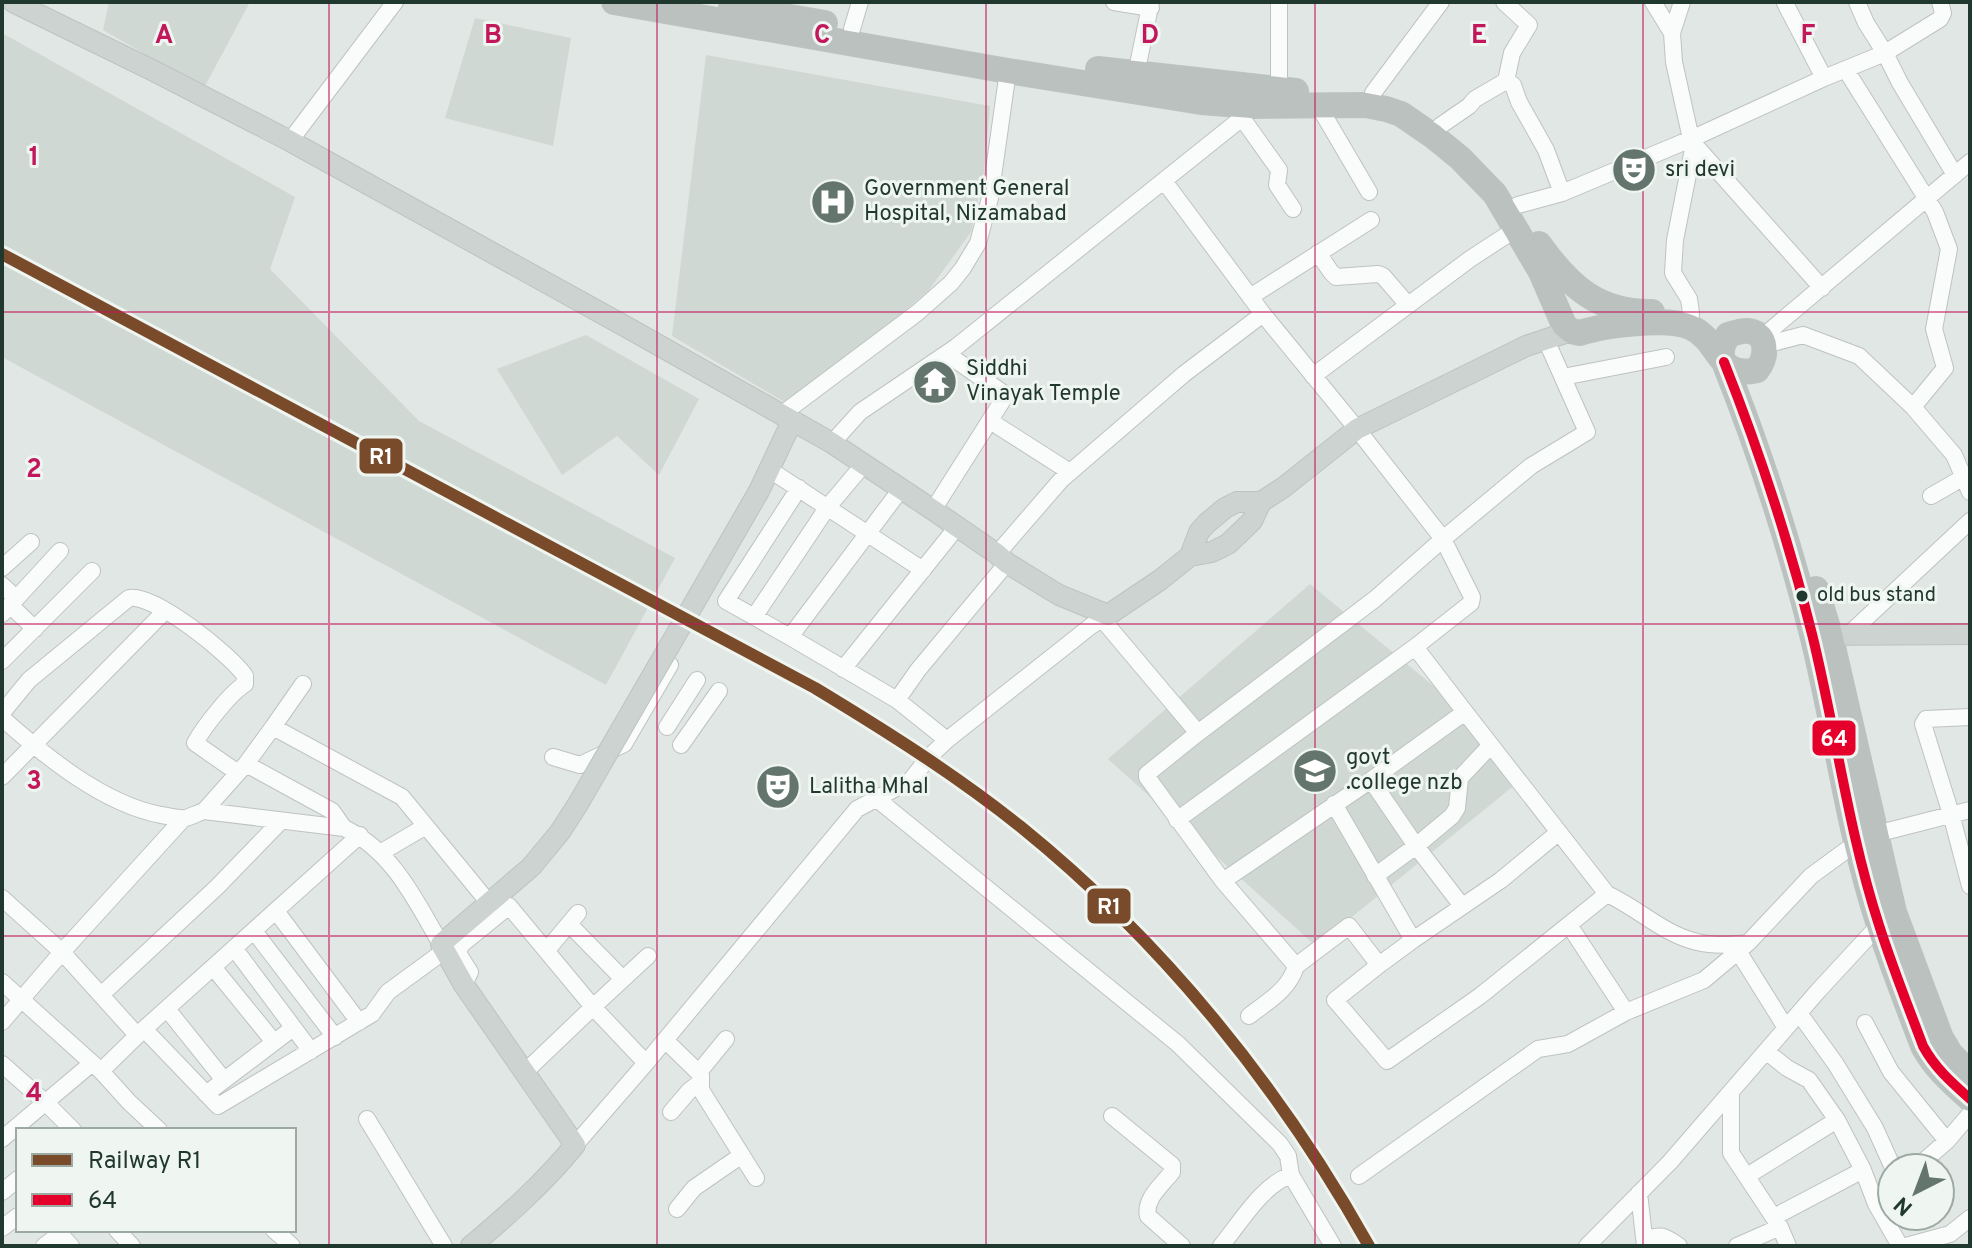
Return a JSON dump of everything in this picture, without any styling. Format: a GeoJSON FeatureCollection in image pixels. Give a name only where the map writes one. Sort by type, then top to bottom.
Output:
{"type":"FeatureCollection","features":[{"type":"Feature","properties":{"kind":"highway"},"geometry":{"type":"LineString","coordinates":[[614,2],[1201,102],[1366,105],[1401,114],[1460,158],[1517,217],[1566,278],[1597,305],[1596,323],[1573,325]]}},
{"type":"Feature","properties":{"kind":"highway"},"geometry":{"type":"LineString","coordinates":[[704,2],[777,8],[852,29],[1136,74],[1263,102],[1373,93],[1402,102],[1440,126],[1479,157],[1499,178],[1541,272],[1573,325]]}},
{"type":"Feature","properties":{"kind":"highway"},"geometry":{"type":"LineString","coordinates":[[1573,325],[1565,300],[1582,294],[1611,307],[1636,312],[1668,311],[1734,333]]}},
{"type":"Feature","properties":{"kind":"highway"},"geometry":{"type":"LineString","coordinates":[[1573,325],[1690,320]]}},
{"type":"Feature","properties":{"kind":"highway"},"geometry":{"type":"LineString","coordinates":[[1690,320],[1732,370],[1745,373],[1757,370]]}},
{"type":"Feature","properties":{"kind":"highway"},"geometry":{"type":"LineString","coordinates":[[1830,635],[1723,359],[1722,347],[1728,335],[1734,333],[1754,332],[1766,349],[1764,361],[1757,370],[1754,391],[1830,635],[1879,925],[1929,1058],[1970,1099]]}},
{"type":"Feature","properties":{"kind":"highway"},"geometry":{"type":"LineString","coordinates":[[1866,839],[1941,1038],[1950,1053],[1970,1074]]}},
{"type":"Feature","properties":{"kind":"main road"},"geometry":{"type":"LineString","coordinates":[[13,2],[290,141],[630,329],[832,443],[1002,559],[1059,595],[1105,617],[1190,556],[1212,552],[1228,544],[1252,521],[1261,502],[1357,429],[1573,325]]}},
{"type":"Feature","properties":{"kind":"main road"},"geometry":{"type":"LineString","coordinates":[[471,1246],[552,1174],[575,1145],[464,985],[443,947],[531,867],[560,832],[759,491],[770,470],[787,418]]}},
{"type":"Feature","properties":{"kind":"main road"},"geometry":{"type":"LineString","coordinates":[[1190,556],[1199,532],[1225,508],[1237,502],[1261,502]]}},
{"type":"Feature","properties":{"kind":"main road"},"geometry":{"type":"LineString","coordinates":[[1830,635],[1970,634]]}},
{"type":"Feature","properties":{"kind":"street"},"geometry":{"type":"LineString","coordinates":[[290,141],[395,2]]}},
{"type":"Feature","properties":{"kind":"street"},"geometry":{"type":"LineString","coordinates":[[852,29],[860,2]]}},
{"type":"Feature","properties":{"kind":"street"},"geometry":{"type":"LineString","coordinates":[[1114,2],[1151,5],[1136,74]]}},
{"type":"Feature","properties":{"kind":"street"},"geometry":{"type":"LineString","coordinates":[[1279,2],[1263,102],[1279,170],[1277,185],[1293,209]]}},
{"type":"Feature","properties":{"kind":"street"},"geometry":{"type":"LineString","coordinates":[[1373,93],[1441,2]]}},
{"type":"Feature","properties":{"kind":"street"},"geometry":{"type":"LineString","coordinates":[[1440,126],[1475,99],[1506,81],[1512,53],[1529,25],[1504,2]]}},
{"type":"Feature","properties":{"kind":"street"},"geometry":{"type":"LineString","coordinates":[[1653,2],[1672,33]]}},
{"type":"Feature","properties":{"kind":"street"},"geometry":{"type":"LineString","coordinates":[[1682,2],[1672,33],[1674,62],[1693,142],[1675,240],[1673,273],[1689,299],[1690,320]]}},
{"type":"Feature","properties":{"kind":"street"},"geometry":{"type":"LineString","coordinates":[[1857,2],[1866,23],[1955,175]]}},
{"type":"Feature","properties":{"kind":"street"},"geometry":{"type":"LineString","coordinates":[[1313,376],[1470,259],[1517,217],[1562,193],[1693,142],[1824,78],[1885,53],[1940,19],[1943,13],[1940,2]]}},
{"type":"Feature","properties":{"kind":"street"},"geometry":{"type":"LineString","coordinates":[[1785,3],[1824,78]]}},
{"type":"Feature","properties":{"kind":"street"},"geometry":{"type":"LineString","coordinates":[[1846,70],[1928,199],[1949,249],[1934,329],[1945,368],[1913,407]]}},
{"type":"Feature","properties":{"kind":"street"},"geometry":{"type":"LineString","coordinates":[[787,418],[917,313],[963,268],[978,243],[990,198],[1008,71]]}},
{"type":"Feature","properties":{"kind":"street"},"geometry":{"type":"LineString","coordinates":[[1506,81],[1513,85],[1546,150],[1562,193]]}},
{"type":"Feature","properties":{"kind":"street"},"geometry":{"type":"LineString","coordinates":[[832,443],[860,412],[947,354],[1263,102]]}},
{"type":"Feature","properties":{"kind":"street"},"geometry":{"type":"LineString","coordinates":[[1318,105],[1369,192]]}},
{"type":"Feature","properties":{"kind":"street"},"geometry":{"type":"LineString","coordinates":[[1693,142],[1822,288]]}},
{"type":"Feature","properties":{"kind":"street"},"geometry":{"type":"LineString","coordinates":[[1762,342],[1970,162]]}},
{"type":"Feature","properties":{"kind":"street"},"geometry":{"type":"LineString","coordinates":[[1164,181],[1263,314],[1443,539],[1472,597],[1471,603],[1415,647],[1177,820]]}},
{"type":"Feature","properties":{"kind":"street"},"geometry":{"type":"LineString","coordinates":[[1250,297],[1371,220]]}},
{"type":"Feature","properties":{"kind":"street"},"geometry":{"type":"LineString","coordinates":[[1318,253],[1336,277],[1374,273],[1383,276],[1408,305]]}},
{"type":"Feature","properties":{"kind":"street"},"geometry":{"type":"LineString","coordinates":[[897,700],[1061,480],[1184,374],[1263,314]]}},
{"type":"Feature","properties":{"kind":"street"},"geometry":{"type":"LineString","coordinates":[[1762,342],[1803,335],[1859,356],[1962,455],[1967,484],[1931,496]]}},
{"type":"Feature","properties":{"kind":"street"},"geometry":{"type":"LineString","coordinates":[[1296,966],[1223,881],[1148,780],[1147,774],[1375,599],[1531,466],[1586,434],[1587,430],[1546,340]]}},
{"type":"Feature","properties":{"kind":"street"},"geometry":{"type":"LineString","coordinates":[[933,510],[1006,395],[947,354]]}},
{"type":"Feature","properties":{"kind":"street"},"geometry":{"type":"LineString","coordinates":[[1563,377],[1666,357]]}},
{"type":"Feature","properties":{"kind":"street"},"geometry":{"type":"LineString","coordinates":[[990,421],[1070,472]]}},
{"type":"Feature","properties":{"kind":"street"},"geometry":{"type":"LineString","coordinates":[[754,617],[827,508],[864,464]]}},
{"type":"Feature","properties":{"kind":"street"},"geometry":{"type":"LineString","coordinates":[[770,470],[923,570]]}},
{"type":"Feature","properties":{"kind":"street"},"geometry":{"type":"LineString","coordinates":[[799,488],[726,601],[897,700],[947,740]]}},
{"type":"Feature","properties":{"kind":"street"},"geometry":{"type":"LineString","coordinates":[[790,637],[901,489]]}},
{"type":"Feature","properties":{"kind":"street"},"geometry":{"type":"LineString","coordinates":[[1830,635],[1970,521]]}},
{"type":"Feature","properties":{"kind":"street"},"geometry":{"type":"LineString","coordinates":[[843,669],[957,527]]}},
{"type":"Feature","properties":{"kind":"street"},"geometry":{"type":"LineString","coordinates":[[2,568],[31,542]]}},
{"type":"Feature","properties":{"kind":"street"},"geometry":{"type":"LineString","coordinates":[[9,606],[60,551]]}},
{"type":"Feature","properties":{"kind":"street"},"geometry":{"type":"LineString","coordinates":[[2,661],[92,571]]}},
{"type":"Feature","properties":{"kind":"street"},"geometry":{"type":"LineString","coordinates":[[2,585],[9,606],[35,629]]}},
{"type":"Feature","properties":{"kind":"street"},"geometry":{"type":"LineString","coordinates":[[183,819],[126,805],[94,787],[33,745],[2,715],[29,680],[129,598],[140,598],[193,628],[245,676],[245,684],[195,743],[332,811],[344,828]]}},
{"type":"Feature","properties":{"kind":"street"},"geometry":{"type":"LineString","coordinates":[[2,777],[165,611]]}},
{"type":"Feature","properties":{"kind":"street"},"geometry":{"type":"LineString","coordinates":[[575,1145],[857,809],[911,780],[947,740],[1105,617],[1198,733]]}},
{"type":"Feature","properties":{"kind":"street"},"geometry":{"type":"LineString","coordinates":[[1415,647],[1607,894],[1679,936],[1698,942],[1743,947]]}},
{"type":"Feature","properties":{"kind":"street"},"geometry":{"type":"LineString","coordinates":[[553,757],[580,765],[624,744],[670,665]]}},
{"type":"Feature","properties":{"kind":"street"},"geometry":{"type":"LineString","coordinates":[[667,727],[697,680]]}},
{"type":"Feature","properties":{"kind":"street"},"geometry":{"type":"LineString","coordinates":[[2,1022],[183,819],[204,811],[242,769],[303,684]]}},
{"type":"Feature","properties":{"kind":"street"},"geometry":{"type":"LineString","coordinates":[[681,745],[719,691]]}},
{"type":"Feature","properties":{"kind":"street"},"geometry":{"type":"LineString","coordinates":[[1223,881],[1465,712]]}},
{"type":"Feature","properties":{"kind":"street"},"geometry":{"type":"LineString","coordinates":[[1970,717],[1926,719],[1923,724],[1970,886]]}},
{"type":"Feature","properties":{"kind":"street"},"geometry":{"type":"LineString","coordinates":[[273,727],[402,797],[489,903]]}},
{"type":"Feature","properties":{"kind":"street"},"geometry":{"type":"LineString","coordinates":[[1375,876],[1452,816],[1457,808],[1460,778],[1491,745]]}},
{"type":"Feature","properties":{"kind":"street"},"geometry":{"type":"LineString","coordinates":[[1371,780],[1462,906]]}},
{"type":"Feature","properties":{"kind":"street"},"geometry":{"type":"LineString","coordinates":[[877,799],[1178,1044],[1280,1144],[1288,1156],[1291,1175],[1333,1246]]}},
{"type":"Feature","properties":{"kind":"street"},"geometry":{"type":"LineString","coordinates":[[1334,804],[1413,940]]}},
{"type":"Feature","properties":{"kind":"street"},"geometry":{"type":"LineString","coordinates":[[1359,1176],[1538,1049],[1568,1044],[1626,1012],[1704,980],[1743,947],[1811,876],[1866,839],[1970,810]]}},
{"type":"Feature","properties":{"kind":"street"},"geometry":{"type":"LineString","coordinates":[[2,898],[62,952],[101,995],[218,1106],[375,1011],[388,992],[443,947],[393,865],[360,835],[344,828],[204,811]]}},
{"type":"Feature","properties":{"kind":"street"},"geometry":{"type":"LineString","coordinates":[[101,995],[217,887],[281,821]]}},
{"type":"Feature","properties":{"kind":"street"},"geometry":{"type":"LineString","coordinates":[[380,853],[426,826]]}},
{"type":"Feature","properties":{"kind":"street"},"geometry":{"type":"LineString","coordinates":[[1559,832],[1501,880],[1413,940],[1335,1000],[1387,1061],[1480,996],[1607,894]]}},
{"type":"Feature","properties":{"kind":"street"},"geometry":{"type":"LineString","coordinates":[[2,1139],[140,1032],[360,835]]}},
{"type":"Feature","properties":{"kind":"street"},"geometry":{"type":"LineString","coordinates":[[464,985],[470,972],[458,953],[461,945],[507,907],[511,907],[593,1007],[646,1063]]}},
{"type":"Feature","properties":{"kind":"street"},"geometry":{"type":"LineString","coordinates":[[276,911],[359,1022]]}},
{"type":"Feature","properties":{"kind":"street"},"geometry":{"type":"LineString","coordinates":[[547,950],[573,919],[623,979]]}},
{"type":"Feature","properties":{"kind":"street"},"geometry":{"type":"LineString","coordinates":[[1569,925],[1626,1012]]}},
{"type":"Feature","properties":{"kind":"street"},"geometry":{"type":"LineString","coordinates":[[1587,1246],[1670,1162],[1879,925]]}},
{"type":"Feature","properties":{"kind":"street"},"geometry":{"type":"LineString","coordinates":[[1249,1016],[1283,990],[1296,966],[1349,926],[1379,965]]}},
{"type":"Feature","properties":{"kind":"street"},"geometry":{"type":"LineString","coordinates":[[254,931],[335,1037]]}},
{"type":"Feature","properties":{"kind":"street"},"geometry":{"type":"LineString","coordinates":[[1743,947],[1786,1028]]}},
{"type":"Feature","properties":{"kind":"street"},"geometry":{"type":"LineString","coordinates":[[234,948],[311,1051]]}},
{"type":"Feature","properties":{"kind":"street"},"geometry":{"type":"LineString","coordinates":[[526,1071],[648,956]]}},
{"type":"Feature","properties":{"kind":"street"},"geometry":{"type":"LineString","coordinates":[[213,967],[274,1042]]}},
{"type":"Feature","properties":{"kind":"street"},"geometry":{"type":"LineString","coordinates":[[2,982],[157,1128]]}},
{"type":"Feature","properties":{"kind":"street"},"geometry":{"type":"LineString","coordinates":[[167,1009],[224,1080]]}},
{"type":"Feature","properties":{"kind":"street"},"geometry":{"type":"LineString","coordinates":[[1799,1013],[1835,1063],[1875,1128],[1886,1152]]}},
{"type":"Feature","properties":{"kind":"street"},"geometry":{"type":"LineString","coordinates":[[1865,1023],[1891,1072],[1947,1141]]}},
{"type":"Feature","properties":{"kind":"street"},"geometry":{"type":"LineString","coordinates":[[206,1094],[293,1028]]}},
{"type":"Feature","properties":{"kind":"street"},"geometry":{"type":"LineString","coordinates":[[671,1112],[726,1039]]}},
{"type":"Feature","properties":{"kind":"street"},"geometry":{"type":"LineString","coordinates":[[665,1040],[700,1077],[701,1090],[756,1178]]}},
{"type":"Feature","properties":{"kind":"street"},"geometry":{"type":"LineString","coordinates":[[1766,1051],[1809,1080],[1837,1120],[1863,1170],[1876,1204]]}},
{"type":"Feature","properties":{"kind":"street"},"geometry":{"type":"LineString","coordinates":[[5,1071],[46,1103],[71,1128]]}},
{"type":"Feature","properties":{"kind":"street"},"geometry":{"type":"LineString","coordinates":[[1731,1092],[1730,1145],[1733,1157],[1777,1222],[1788,1246]]}},
{"type":"Feature","properties":{"kind":"street"},"geometry":{"type":"LineString","coordinates":[[1934,1152],[1970,1114]]}},
{"type":"Feature","properties":{"kind":"street"},"geometry":{"type":"LineString","coordinates":[[1112,1116],[1172,1165],[1172,1172],[1149,1200],[1146,1212],[1182,1246]]}},
{"type":"Feature","properties":{"kind":"street"},"geometry":{"type":"LineString","coordinates":[[367,1119],[444,1246]]}},
{"type":"Feature","properties":{"kind":"street"},"geometry":{"type":"LineString","coordinates":[[1747,1176],[1837,1120]]}},
{"type":"Feature","properties":{"kind":"street"},"geometry":{"type":"LineString","coordinates":[[677,1209],[694,1188],[742,1155]]}},
{"type":"Feature","properties":{"kind":"street"},"geometry":{"type":"LineString","coordinates":[[1737,1246],[1863,1170]]}},
{"type":"Feature","properties":{"kind":"street"},"geometry":{"type":"LineString","coordinates":[[1221,1246],[1266,1191],[1291,1175]]}},
{"type":"Feature","properties":{"kind":"street"},"geometry":{"type":"LineString","coordinates":[[1639,1193],[1645,1242],[1660,1235],[1679,1246]]}},
{"type":"Feature","properties":{"kind":"street"},"geometry":{"type":"LineString","coordinates":[[1906,1246],[1950,1234],[1970,1218]]}},
{"type":"Feature","properties":{"kind":"street"},"geometry":{"type":"LineString","coordinates":[[276,1232],[292,1246]]}},
{"type":"Feature","properties":{"kind":"street"},"geometry":{"type":"LineString","coordinates":[[44,1246],[65,1237]]}},
{"type":"Feature","properties":{"kind":"shaded area"},"geometry":{"type":"Polygon","coordinates":[[[109,2],[250,2],[204,88],[103,30],[109,2]]]}},
{"type":"Feature","properties":{"kind":"shaded area"},"geometry":{"type":"Polygon","coordinates":[[[475,18],[571,38],[553,146],[445,118],[475,18]]]}},
{"type":"Feature","properties":{"kind":"shaded area"},"geometry":{"type":"Polygon","coordinates":[[[2,33],[295,197],[270,269],[419,421],[675,558],[606,685],[2,357],[2,33]]]}},
{"type":"Feature","properties":{"kind":"shaded area","name":"Government General Hospital, Nizamabad"},"geometry":{"type":"Polygon","coordinates":[[[706,55],[990,106],[984,172],[971,232],[929,290],[788,404],[672,336],[706,55]]]}},
{"type":"Feature","properties":{"kind":"shaded area"},"geometry":{"type":"Polygon","coordinates":[[[586,335],[699,399],[659,475],[617,436],[562,475],[497,369],[586,335]]]}},
{"type":"Feature","properties":{"kind":"shaded area","name":"govt .college nzb"},"geometry":{"type":"Polygon","coordinates":[[[1310,584],[1465,712],[1516,784],[1316,946],[1108,759],[1310,584]]]}},
{"type":"Feature","properties":{"kind":"rail line","name":"R1"},"geometry":{"type":"LineString","coordinates":[[2,254],[815,688],[971,789],[1073,872],[1170,968],[1257,1074],[1297,1130],[1369,1246]]}},
{"type":"Feature","properties":{"kind":"transit line","name":"64"},"geometry":{"type":"LineString","coordinates":[[1724,362],[1772,496],[1803,600],[1859,853],[1884,940],[1923,1046],[1938,1068],[1970,1099]]}},
{"type":"Feature","properties":{"kind":"place","name":"sri devi"},"geometry":{"type":"Point","coordinates":[1634,170]}},
{"type":"Feature","properties":{"kind":"place","name":"Government General Hospital, Nizamabad"},"geometry":{"type":"Point","coordinates":[833,202]}},
{"type":"Feature","properties":{"kind":"place","name":"Siddhi Vinayak Temple"},"geometry":{"type":"Point","coordinates":[935,382]}},
{"type":"Feature","properties":{"kind":"place","name":"old bus stand"},"geometry":{"type":"Point","coordinates":[1802,596]}},
{"type":"Feature","properties":{"kind":"place","name":"govt .college nzb"},"geometry":{"type":"Point","coordinates":[1315,771]}},
{"type":"Feature","properties":{"kind":"place","name":"Lalitha Mhal"},"geometry":{"type":"Point","coordinates":[778,787]}}]}
